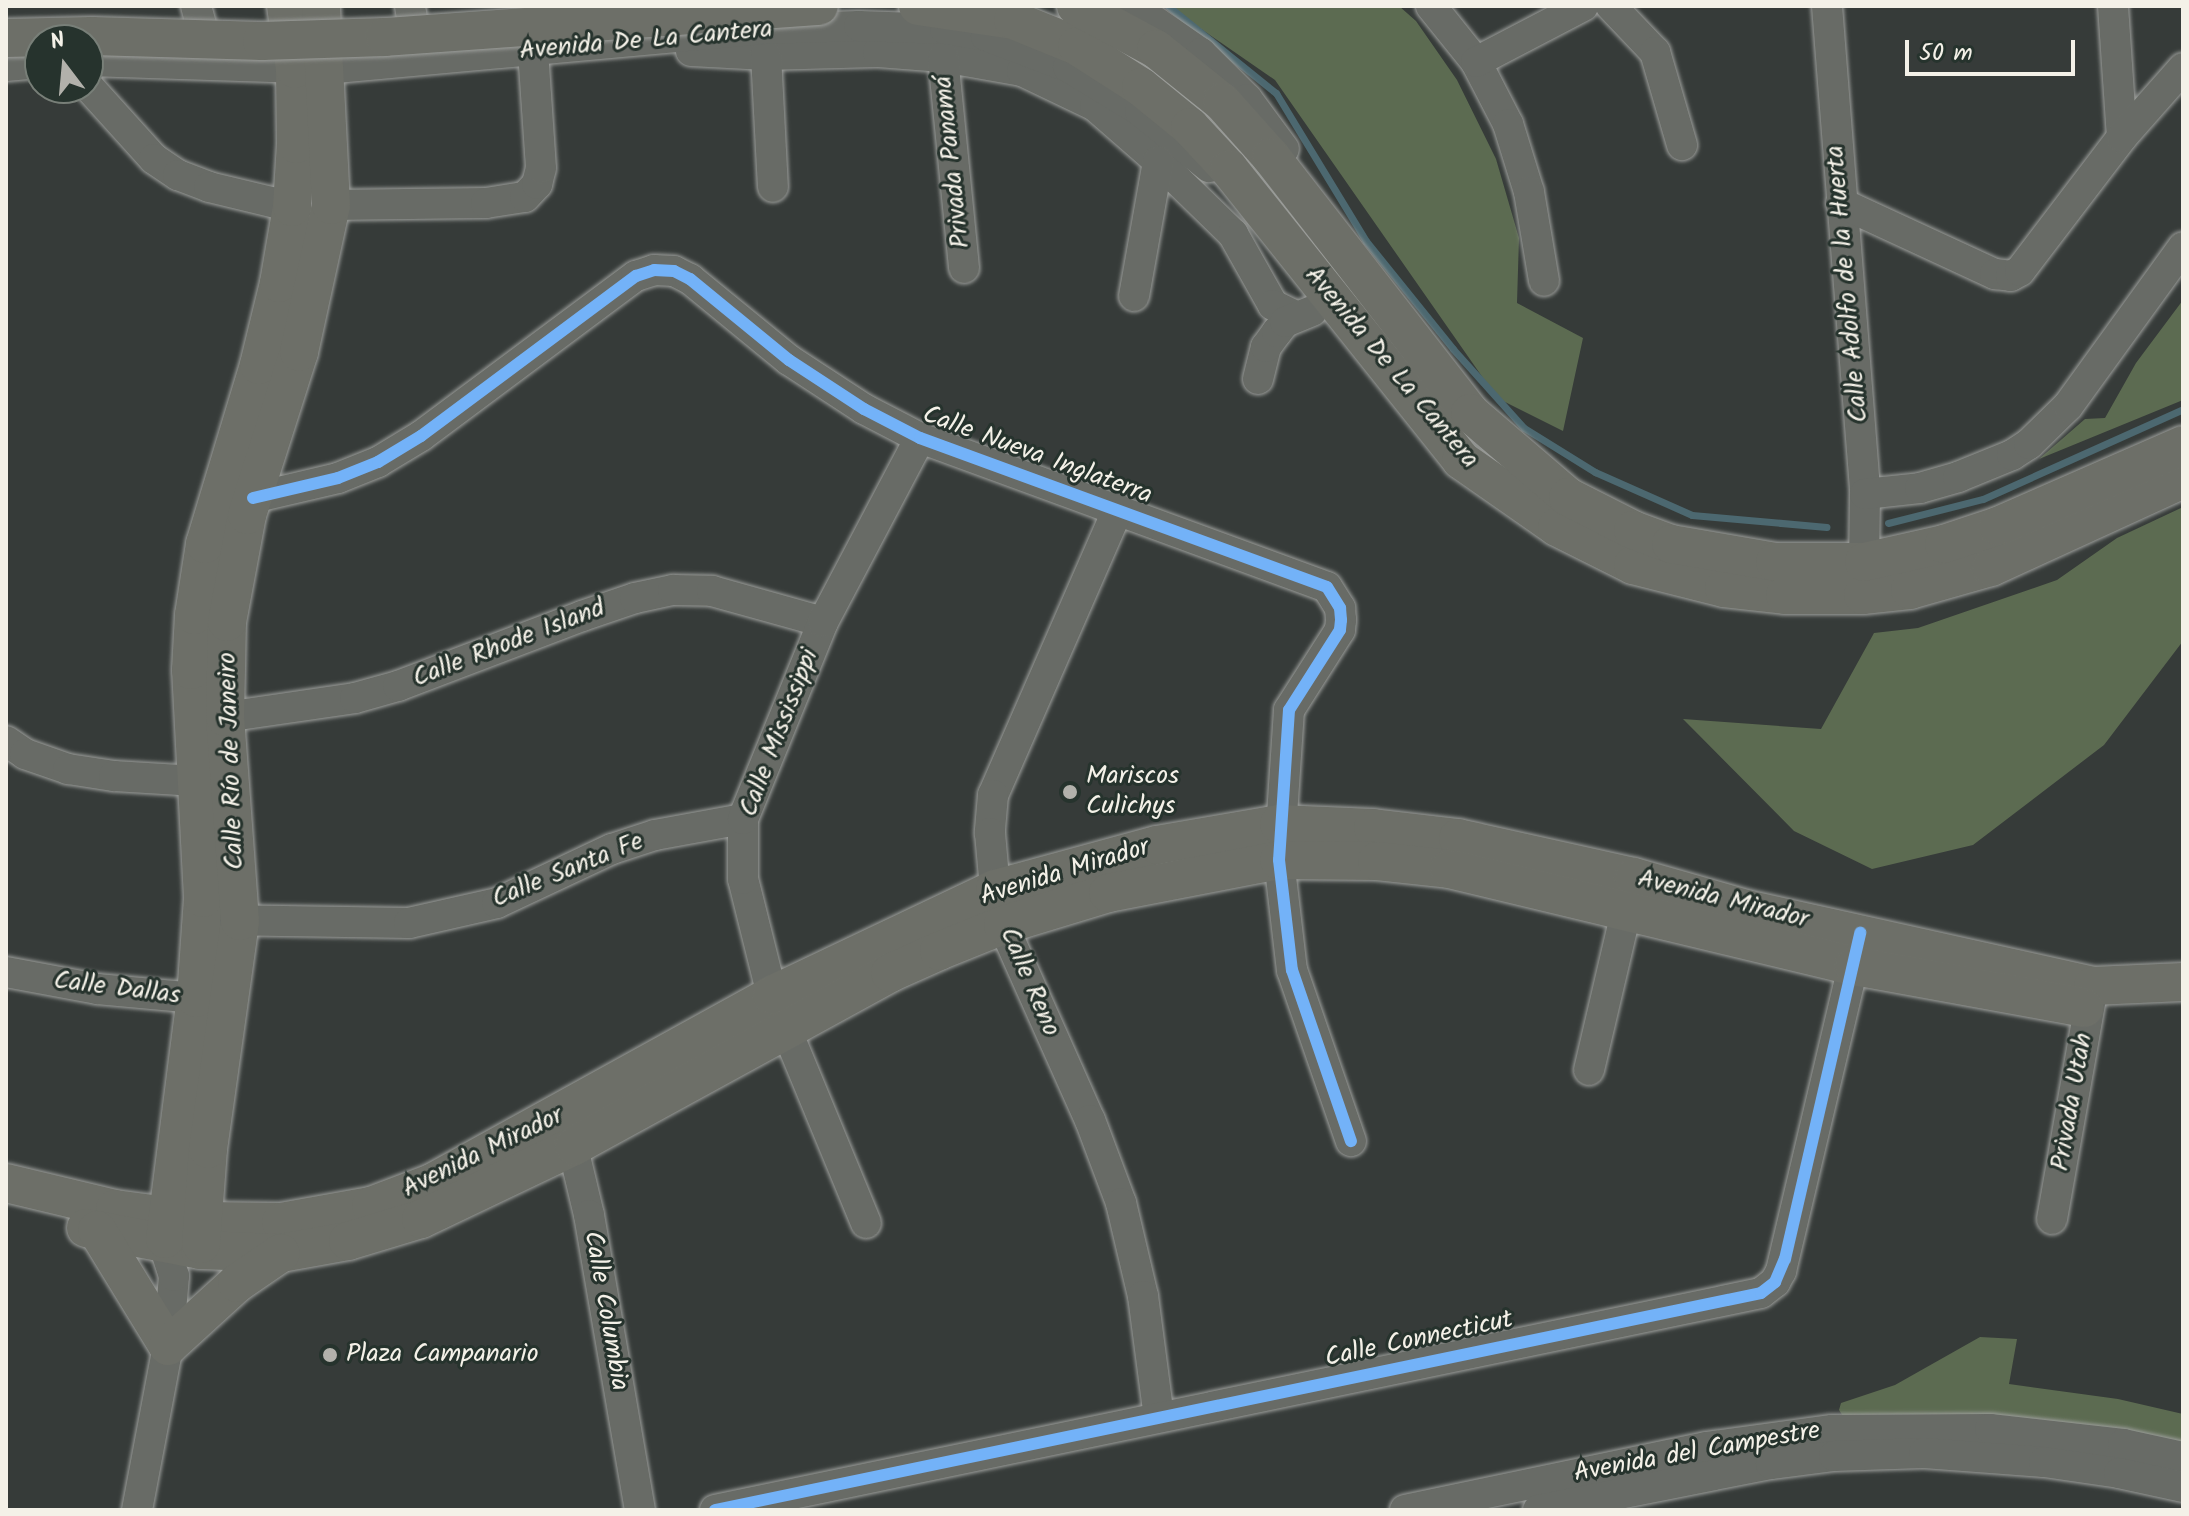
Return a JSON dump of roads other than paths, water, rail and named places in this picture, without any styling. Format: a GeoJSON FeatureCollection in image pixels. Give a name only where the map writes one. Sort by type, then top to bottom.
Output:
{"type":"FeatureCollection","features":[{"type":"Feature","properties":{"kind":"main road","name":"Calle Río de Janeiro"},"geometry":{"type":"LineString","coordinates":[[213,1000],[202,918],[196,781],[253,498],[299,352],[331,205],[310,69],[286,6]]}},
{"type":"Feature","properties":{"kind":"main road","name":"Calle Río de Janeiro"},"geometry":{"type":"LineString","coordinates":[[182,1242],[213,1000],[240,921],[194,615],[205,544],[259,365],[279,283],[321,6]]}},
{"type":"Feature","properties":{"kind":"main road","name":"Avenida De La Cantera"},"geometry":{"type":"LineString","coordinates":[[6,38],[92,36],[262,41],[385,37],[819,6]]}},
{"type":"Feature","properties":{"kind":"main road","name":"Avenida De La Cantera"},"geometry":{"type":"LineString","coordinates":[[918,6],[1013,20],[1077,46],[1141,87],[1190,127],[1251,197],[1461,460],[1671,544],[1775,562],[1864,562],[1944,544],[1998,526],[2183,445]]}},
{"type":"Feature","properties":{"kind":"main road","name":"Avenida De La Cantera"},"geometry":{"type":"LineString","coordinates":[[1076,6],[1156,49],[1222,102],[1271,157],[1526,487],[1596,549],[1674,577],[1724,588],[1785,595],[1863,595],[1910,590],[1991,567],[2183,479]]}},
{"type":"Feature","properties":{"kind":"main road","name":"Avenida Mirador"},"geometry":{"type":"LineString","coordinates":[[569,1129],[772,995],[1157,845],[1458,838],[1630,894],[1746,909],[1857,949],[2137,1010],[2183,1005]]}},
{"type":"Feature","properties":{"kind":"main road","name":"Avenida Mirador"},"geometry":{"type":"LineString","coordinates":[[6,1183],[106,1220],[182,1242],[281,1238],[569,1129],[787,1031],[999,907]]}},
{"type":"Feature","properties":{"kind":"main road","name":"Avenida Mirador"},"geometry":{"type":"LineString","coordinates":[[2091,998],[2183,982]]}},
{"type":"Feature","properties":{"kind":"main road"},"geometry":{"type":"LineString","coordinates":[[194,1146],[231,1193],[281,1238],[168,1346],[106,1220],[149,1178],[194,1146]]}},
{"type":"Feature","properties":{"kind":"main road","name":"Avenida Mirador"},"geometry":{"type":"LineString","coordinates":[[6,1207],[106,1220]]}},
{"type":"Feature","properties":{"kind":"street"},"geometry":{"type":"LineString","coordinates":[[159,63],[197,45],[203,32],[196,6]]}},
{"type":"Feature","properties":{"kind":"street"},"geometry":{"type":"LineString","coordinates":[[410,6],[414,30],[451,60]]}},
{"type":"Feature","properties":{"kind":"street","name":"Avenida De La Cantera"},"geometry":{"type":"LineString","coordinates":[[1133,6],[1201,53],[1247,99],[1289,155],[1327,232]]}},
{"type":"Feature","properties":{"kind":"street"},"geometry":{"type":"LineString","coordinates":[[1431,6],[1476,62],[1508,124],[1529,192],[1544,281]]}},
{"type":"Feature","properties":{"kind":"street"},"geometry":{"type":"LineString","coordinates":[[1476,62],[1583,6]]}},
{"type":"Feature","properties":{"kind":"street"},"geometry":{"type":"LineString","coordinates":[[1611,6],[1655,52],[1682,145]]}},
{"type":"Feature","properties":{"kind":"street","name":"Calle Adolfo de la Huerta"},"geometry":{"type":"LineString","coordinates":[[1827,6],[1865,494],[1864,562]]}},
{"type":"Feature","properties":{"kind":"street"},"geometry":{"type":"LineString","coordinates":[[2113,6],[2122,97],[2122,137]]}},
{"type":"Feature","properties":{"kind":"street","name":"Avenida De La Cantera"},"geometry":{"type":"LineString","coordinates":[[104,61],[310,69],[451,60],[764,29],[859,26],[945,29],[986,36],[1030,50],[1107,88],[1251,197]]}},
{"type":"Feature","properties":{"kind":"street"},"geometry":{"type":"LineString","coordinates":[[626,42],[766,55],[878,52],[943,57],[1022,71],[1095,106],[1158,161],[1233,234],[1273,305],[1296,316]]}},
{"type":"Feature","properties":{"kind":"street"},"geometry":{"type":"LineString","coordinates":[[331,205],[486,203],[525,197],[537,184],[541,168],[533,50]]}},
{"type":"Feature","properties":{"kind":"street"},"geometry":{"type":"LineString","coordinates":[[766,55],[773,187]]}},
{"type":"Feature","properties":{"kind":"street","name":"Privada Panamá"},"geometry":{"type":"LineString","coordinates":[[943,57],[964,268]]}},
{"type":"Feature","properties":{"kind":"street"},"geometry":{"type":"LineString","coordinates":[[1841,203],[1995,274],[2011,276],[2020,271],[2122,137],[2183,68]]}},
{"type":"Feature","properties":{"kind":"street"},"geometry":{"type":"LineString","coordinates":[[104,104],[154,159],[178,175],[209,187],[292,207]]}},
{"type":"Feature","properties":{"kind":"street"},"geometry":{"type":"LineString","coordinates":[[1134,296],[1158,161]]}},
{"type":"Feature","properties":{"kind":"street"},"geometry":{"type":"LineString","coordinates":[[1865,494],[1920,488],[1958,477],[2012,455],[2029,444],[2068,406],[2183,247]]}},
{"type":"Feature","properties":{"kind":"street","name":"Calle Nueva Inglaterra"},"geometry":{"type":"LineString","coordinates":[[253,498],[338,478],[378,462],[421,436],[636,276],[654,270],[674,271],[690,279],[789,360],[864,409],[920,438],[1327,587],[1340,608],[1340,630],[1295,696],[1289,710],[1279,842],[1292,970],[1351,1141]]}},
{"type":"Feature","properties":{"kind":"street"},"geometry":{"type":"LineString","coordinates":[[1258,379],[1266,347],[1285,322],[1334,304]]}},
{"type":"Feature","properties":{"kind":"street","name":"Calle Mississippi"},"geometry":{"type":"LineString","coordinates":[[866,1223],[772,995],[743,879],[743,819],[823,622],[920,438]]}},
{"type":"Feature","properties":{"kind":"street","name":"Calle Reno"},"geometry":{"type":"LineString","coordinates":[[1118,509],[993,795],[990,833],[999,907],[1090,1120],[1121,1203],[1143,1296],[1159,1417]]}},
{"type":"Feature","properties":{"kind":"street","name":"Calle Rhode Island"},"geometry":{"type":"LineString","coordinates":[[209,717],[355,698],[398,686],[582,616],[635,598],[673,590],[712,591],[823,622]]}},
{"type":"Feature","properties":{"kind":"street"},"geometry":{"type":"LineString","coordinates":[[6,741],[25,754],[68,769],[114,776],[196,781]]}},
{"type":"Feature","properties":{"kind":"street","name":"Calle Santa Fe"},"geometry":{"type":"LineString","coordinates":[[202,918],[409,923],[497,903],[612,849],[655,835],[743,819]]}},
{"type":"Feature","properties":{"kind":"street"},"geometry":{"type":"LineString","coordinates":[[1589,1070],[1630,894]]}},
{"type":"Feature","properties":{"kind":"street","name":"Calle Connecticut"},"geometry":{"type":"LineString","coordinates":[[715,1510],[1761,1293],[1775,1282],[1781,1271],[1857,949]]}},
{"type":"Feature","properties":{"kind":"street","name":"Calle Dallas"},"geometry":{"type":"LineString","coordinates":[[6,972],[97,989],[213,1000]]}},
{"type":"Feature","properties":{"kind":"street","name":"Privada Utah"},"geometry":{"type":"LineString","coordinates":[[2052,1219],[2091,998]]}},
{"type":"Feature","properties":{"kind":"street","name":"Calle Columbia"},"geometry":{"type":"LineString","coordinates":[[569,1129],[640,1510]]}},
{"type":"Feature","properties":{"kind":"street","name":"Calle Río de Janeiro"},"geometry":{"type":"LineString","coordinates":[[137,1510],[168,1346],[182,1242]]}},
{"type":"Feature","properties":{"kind":"street","name":"Avenida del Campestre"},"geometry":{"type":"LineString","coordinates":[[1538,1510],[1709,1460],[1832,1430],[1920,1427],[1990,1429],[2121,1458],[2183,1487]]}},
{"type":"Feature","properties":{"kind":"street","name":"Avenida del Campestre"},"geometry":{"type":"LineString","coordinates":[[2121,1458],[2183,1457]]}},
{"type":"Feature","properties":{"kind":"street","name":"Avenida del Campestre"},"geometry":{"type":"LineString","coordinates":[[1405,1510],[1709,1460]]}},
{"type":"Feature","properties":{"kind":"waterway"},"geometry":{"type":"LineString","coordinates":[[1168,6],[1276,93],[1366,241],[1453,349],[1524,428],[1595,472],[1692,515],[1826,527]]}},
{"type":"Feature","properties":{"kind":"waterway"},"geometry":{"type":"LineString","coordinates":[[1888,523],[1983,499],[2183,409]]}},
{"type":"Feature","properties":{"kind":"place","name":"Mariscos Culichys"},"geometry":{"type":"Point","coordinates":[1070,792]}},
{"type":"Feature","properties":{"kind":"place","name":"Plaza Campanario"},"geometry":{"type":"Point","coordinates":[330,1355]}}]}
